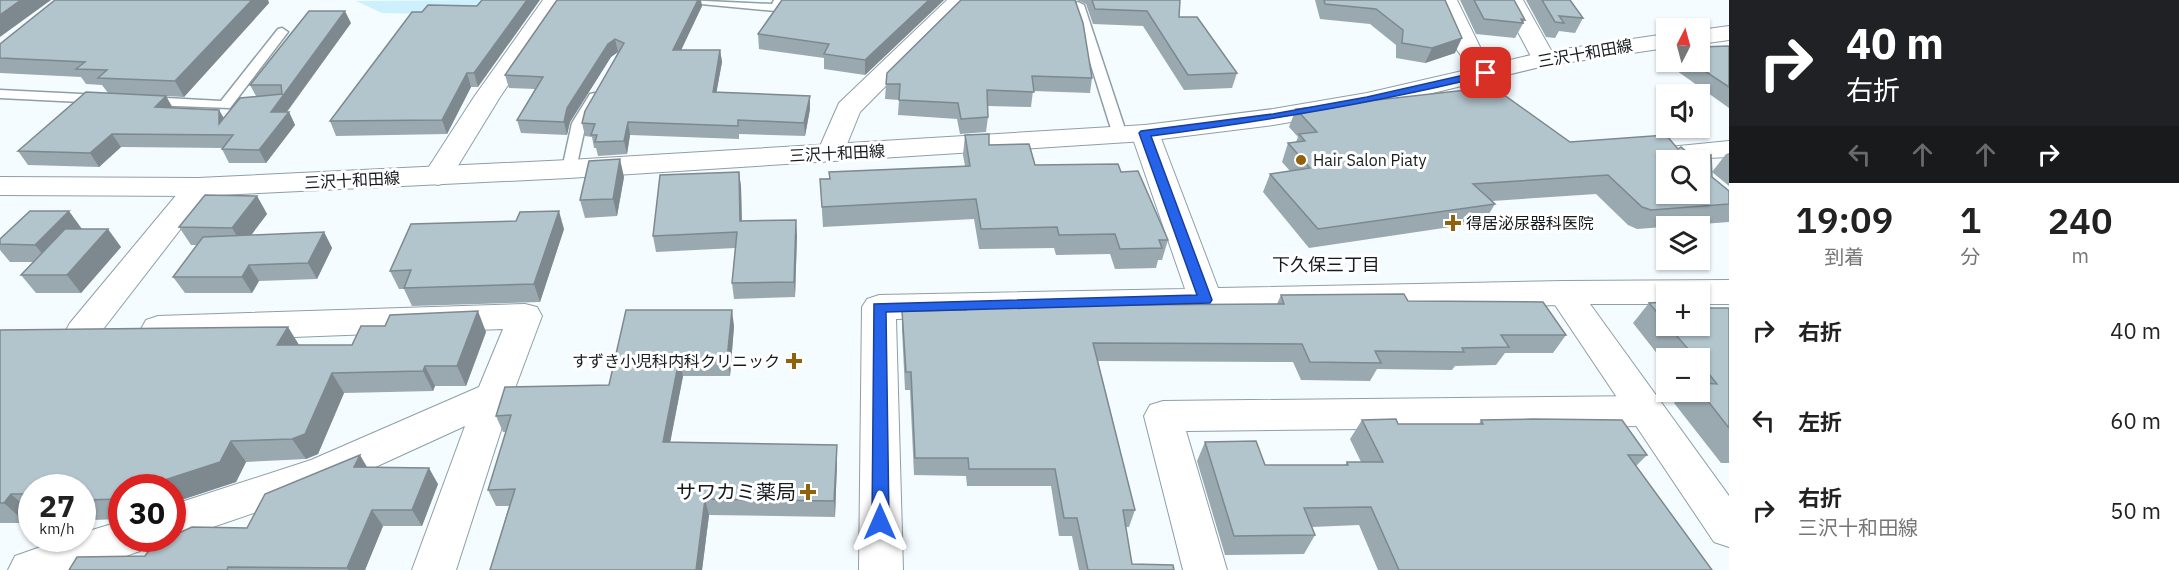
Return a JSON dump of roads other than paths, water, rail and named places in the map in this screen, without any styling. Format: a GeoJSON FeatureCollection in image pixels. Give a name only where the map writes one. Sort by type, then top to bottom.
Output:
{"type":"FeatureCollection","features":[{"type":"Feature","properties":{"kind":"street"},"geometry":{"type":"LineString","coordinates":[[438,176],[487,97],[555,0]]}},
{"type":"Feature","properties":{"kind":"street"},"geometry":{"type":"LineString","coordinates":[[831,153],[848,109],[960,0]]}},
{"type":"Feature","properties":{"kind":"street"},"geometry":{"type":"LineString","coordinates":[[1446,0],[1469,50],[1486,73]]}},
{"type":"Feature","properties":{"kind":"street"},"geometry":{"type":"LineString","coordinates":[[1512,0],[1544,59]]}},
{"type":"Feature","properties":{"kind":"street"},"geometry":{"type":"LineString","coordinates":[[1710,36],[1729,33]]}},
{"type":"Feature","properties":{"kind":"street","name":"三沢十和田線"},"geometry":{"type":"LineString","coordinates":[[0,186],[198,187],[438,176],[1132,134],[1273,117],[1367,101],[1544,59],[1656,42]]}},
{"type":"Feature","properties":{"kind":"street"},"geometry":{"type":"LineString","coordinates":[[1132,134],[1206,300]]}},
{"type":"Feature","properties":{"kind":"street"},"geometry":{"type":"LineString","coordinates":[[1710,151],[1729,149]]}},
{"type":"Feature","properties":{"kind":"street"},"geometry":{"type":"LineString","coordinates":[[82,332],[198,187]]}},
{"type":"Feature","properties":{"kind":"street"},"geometry":{"type":"LineString","coordinates":[[880,570],[879,307],[1564,293],[1729,292]]}},
{"type":"Feature","properties":{"kind":"street"},"geometry":{"type":"LineString","coordinates":[[1564,293],[1729,529]]}},
{"type":"Feature","properties":{"kind":"street"},"geometry":{"type":"LineString","coordinates":[[47,334],[525,316],[494,396],[434,570]]}},
{"type":"Feature","properties":{"kind":"street"},"geometry":{"type":"LineString","coordinates":[[186,518],[322,472],[494,396]]}},
{"type":"Feature","properties":{"kind":"street"},"geometry":{"type":"LineString","coordinates":[[1205,570],[1163,416],[1646,411]]}},
{"type":"Feature","properties":{"kind":"street"},"geometry":{"type":"LineString","coordinates":[[30,570],[108,544]]}},
{"type":"Feature","properties":{"kind":"lane"},"geometry":{"type":"LineString","coordinates":[[690,0],[776,8],[780,0]]}},
{"type":"Feature","properties":{"kind":"lane"},"geometry":{"type":"LineString","coordinates":[[1078,5],[1132,134]]}},
{"type":"Feature","properties":{"kind":"lane"},"geometry":{"type":"LineString","coordinates":[[225,105],[282,32]]}},
{"type":"Feature","properties":{"kind":"lane"},"geometry":{"type":"LineString","coordinates":[[568,169],[579,123],[602,86]]}},
{"type":"Feature","properties":{"kind":"lane"},"geometry":{"type":"LineString","coordinates":[[0,94],[225,105],[248,104]]}},
{"type":"Feature","properties":{"kind":"place","name":"Hair Salon Piaty"},"geometry":{"type":"Point","coordinates":[1301,160]}},
{"type":"Feature","properties":{"kind":"place","name":"得居泌尿器科医院"},"geometry":{"type":"Point","coordinates":[1453,223]}},
{"type":"Feature","properties":{"kind":"place","name":"すずき小児科内科クリニック"},"geometry":{"type":"Point","coordinates":[794,361]}},
{"type":"Feature","properties":{"kind":"place","name":"サワカミ薬局"},"geometry":{"type":"Point","coordinates":[808,492]}},
{"type":"Feature","properties":{"kind":"district","name":"下久保三丁目"},"geometry":{"type":"Point","coordinates":[1326,265]}}]}
